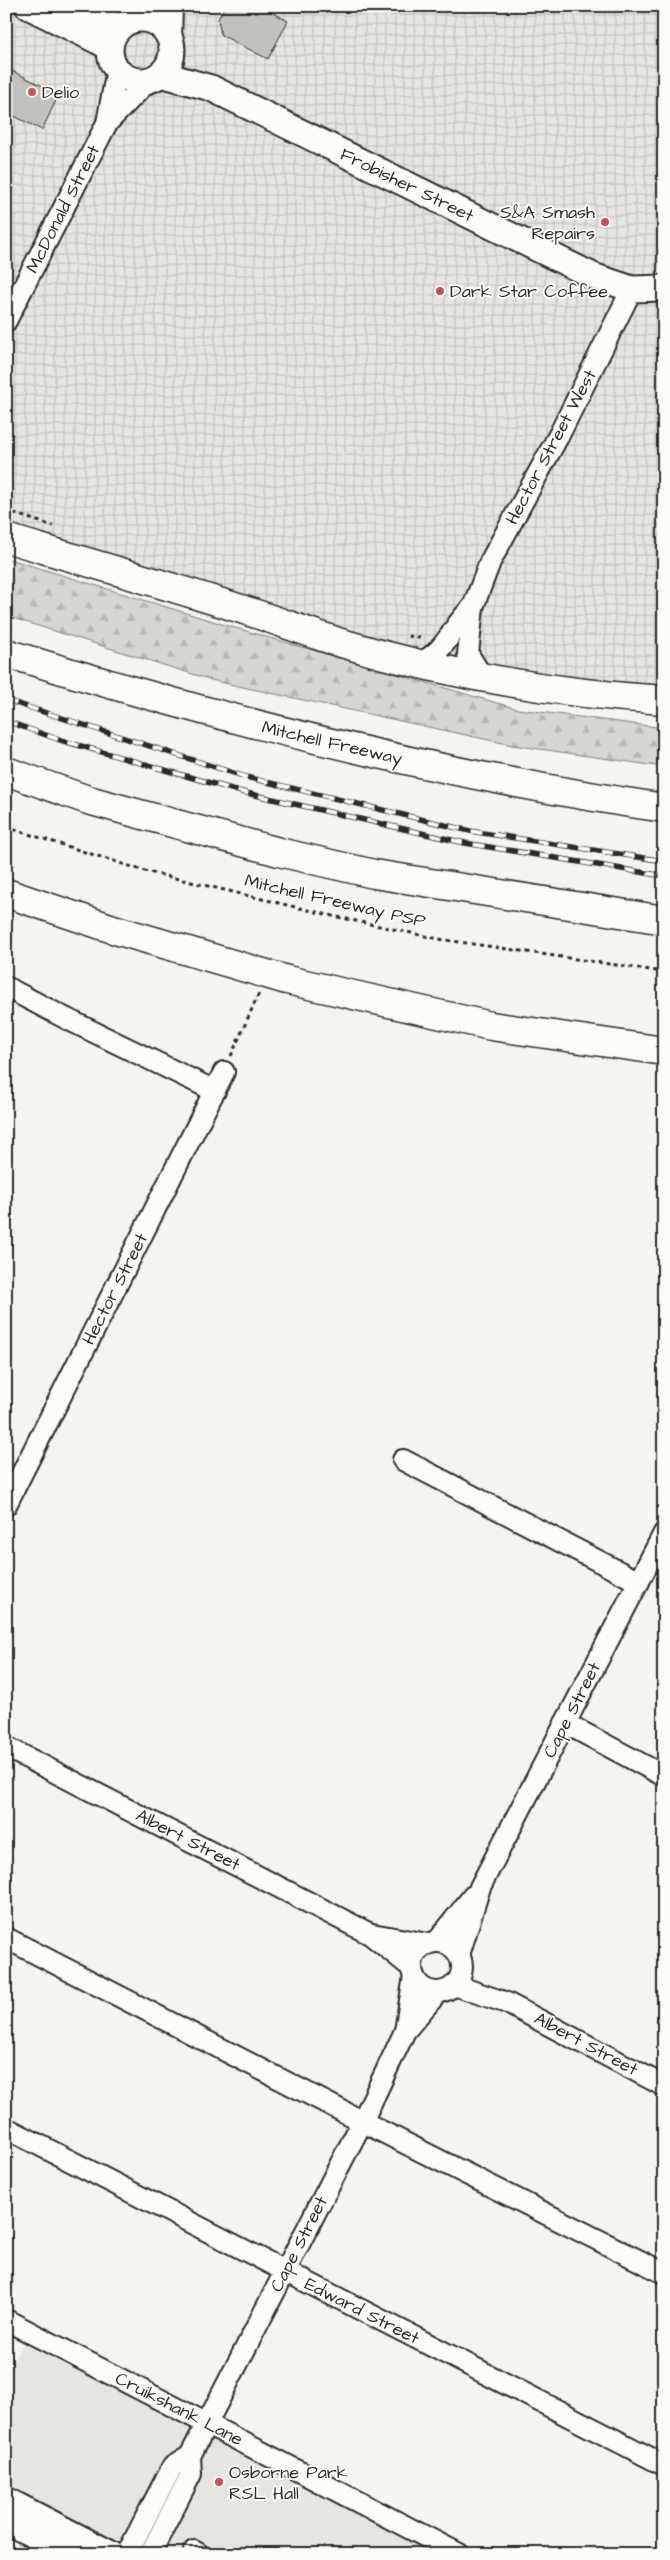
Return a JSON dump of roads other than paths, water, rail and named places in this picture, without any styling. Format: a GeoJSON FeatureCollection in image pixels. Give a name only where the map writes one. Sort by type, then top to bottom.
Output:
{"type":"FeatureCollection","features":[{"type":"Feature","properties":{"kind":"highway"},"geometry":{"type":"LineString","coordinates":[[6,538],[220,602],[338,642],[418,664],[483,678],[578,692],[664,700]]}},
{"type":"Feature","properties":{"kind":"highway","name":"Mitchell Freeway"},"geometry":{"type":"LineString","coordinates":[[6,653],[184,706],[315,740],[432,766],[664,808]]}},
{"type":"Feature","properties":{"kind":"highway"},"geometry":{"type":"LineString","coordinates":[[6,771],[88,800],[279,852],[374,874],[664,920]]}},
{"type":"Feature","properties":{"kind":"highway"},"geometry":{"type":"LineString","coordinates":[[6,893],[116,930],[287,980],[491,1026],[664,1051]]}},
{"type":"Feature","properties":{"kind":"main road","name":"Frobisher Street"},"geometry":{"type":"LineString","coordinates":[[28,6],[129,34],[159,24],[171,46],[211,88]]}},
{"type":"Feature","properties":{"kind":"main road","name":"Frobisher Street"},"geometry":{"type":"LineString","coordinates":[[70,6],[129,34]]}},
{"type":"Feature","properties":{"kind":"main road","name":"Frobisher Street"},"geometry":{"type":"LineString","coordinates":[[129,34],[131,79],[155,77],[211,88],[593,276],[632,289]]}},
{"type":"Feature","properties":{"kind":"main road"},"geometry":{"type":"LineString","coordinates":[[155,77],[166,68],[171,46]]}},
{"type":"Feature","properties":{"kind":"main road"},"geometry":{"type":"LineString","coordinates":[[632,289],[664,288]]}},
{"type":"Feature","properties":{"kind":"main road"},"geometry":{"type":"LineString","coordinates":[[6,2500],[111,2554]]}},
{"type":"Feature","properties":{"kind":"main road"},"geometry":{"type":"LineString","coordinates":[[6,2521],[71,2554]]}},
{"type":"Feature","properties":{"kind":"street"},"geometry":{"type":"LineString","coordinates":[[171,46],[172,6]]}},
{"type":"Feature","properties":{"kind":"street","name":"McDonald Street"},"geometry":{"type":"LineString","coordinates":[[6,321],[107,123],[129,34]]}},
{"type":"Feature","properties":{"kind":"street","name":"McDonald Street"},"geometry":{"type":"LineString","coordinates":[[107,123],[155,77]]}},
{"type":"Feature","properties":{"kind":"street","name":"Hector Street West"},"geometry":{"type":"LineString","coordinates":[[483,678],[468,654],[473,607],[490,562],[560,432],[632,289]]}},
{"type":"Feature","properties":{"kind":"street","name":"Hector Street West"},"geometry":{"type":"LineString","coordinates":[[418,664],[432,657],[446,644],[459,620],[473,607]]}},
{"type":"Feature","properties":{"kind":"street"},"geometry":{"type":"LineString","coordinates":[[6,986],[65,1018],[215,1091]]}},
{"type":"Feature","properties":{"kind":"street","name":"Hector Street"},"geometry":{"type":"LineString","coordinates":[[6,1505],[224,1072]]}},
{"type":"Feature","properties":{"kind":"street"},"geometry":{"type":"LineString","coordinates":[[402,1460],[639,1582]]}},
{"type":"Feature","properties":{"kind":"street","name":"Cape Street"},"geometry":{"type":"LineString","coordinates":[[150,2554],[191,2474],[190,2456],[362,2122],[405,2031],[454,1975],[480,1887],[664,1533]]}},
{"type":"Feature","properties":{"kind":"street"},"geometry":{"type":"LineString","coordinates":[[565,1723],[664,1776]]}},
{"type":"Feature","properties":{"kind":"street","name":"Albert Street"},"geometry":{"type":"LineString","coordinates":[[6,1747],[370,1934],[413,1972]]}},
{"type":"Feature","properties":{"kind":"street","name":"Cape Street"},"geometry":{"type":"LineString","coordinates":[[432,1943],[480,1887]]}},
{"type":"Feature","properties":{"kind":"street","name":"Albert Street"},"geometry":{"type":"LineString","coordinates":[[370,1934],[432,1943]]}},
{"type":"Feature","properties":{"kind":"street"},"geometry":{"type":"LineString","coordinates":[[6,1938],[362,2122],[664,2273]]}},
{"type":"Feature","properties":{"kind":"street"},"geometry":{"type":"LineString","coordinates":[[432,1943],[446,1943],[454,1975],[424,1988],[413,1972],[414,1958],[420,1949],[432,1943]]}},
{"type":"Feature","properties":{"kind":"street","name":"Cape Street"},"geometry":{"type":"LineString","coordinates":[[405,2031],[413,1972]]}},
{"type":"Feature","properties":{"kind":"street","name":"Albert Street"},"geometry":{"type":"LineString","coordinates":[[454,1975],[664,2086]]}},
{"type":"Feature","properties":{"kind":"street","name":"Edward Street"},"geometry":{"type":"LineString","coordinates":[[6,2128],[664,2465]]}},
{"type":"Feature","properties":{"kind":"street","name":"Cruikshank Lane"},"geometry":{"type":"LineString","coordinates":[[6,2320],[459,2554]]}},
{"type":"Feature","properties":{"kind":"street","name":"Cape Street"},"geometry":{"type":"LineString","coordinates":[[127,2554],[172,2467],[190,2456]]}},
{"type":"Feature","properties":{"kind":"railway"},"geometry":{"type":"LineString","coordinates":[[6,700],[246,777],[470,831],[664,861]]}},
{"type":"Feature","properties":{"kind":"railway"},"geometry":{"type":"LineString","coordinates":[[6,721],[60,740],[242,792],[465,843],[664,876]]}},
{"type":"Feature","properties":{"kind":"place","name":"Delio"},"geometry":{"type":"Point","coordinates":[32,92]}},
{"type":"Feature","properties":{"kind":"place","name":"S&A Smash Repairs"},"geometry":{"type":"Point","coordinates":[605,222]}},
{"type":"Feature","properties":{"kind":"place","name":"Dark Star Coffee"},"geometry":{"type":"Point","coordinates":[440,291]}},
{"type":"Feature","properties":{"kind":"place","name":"Osborne Park RSL Hall"},"geometry":{"type":"Point","coordinates":[219,2482]}}]}
